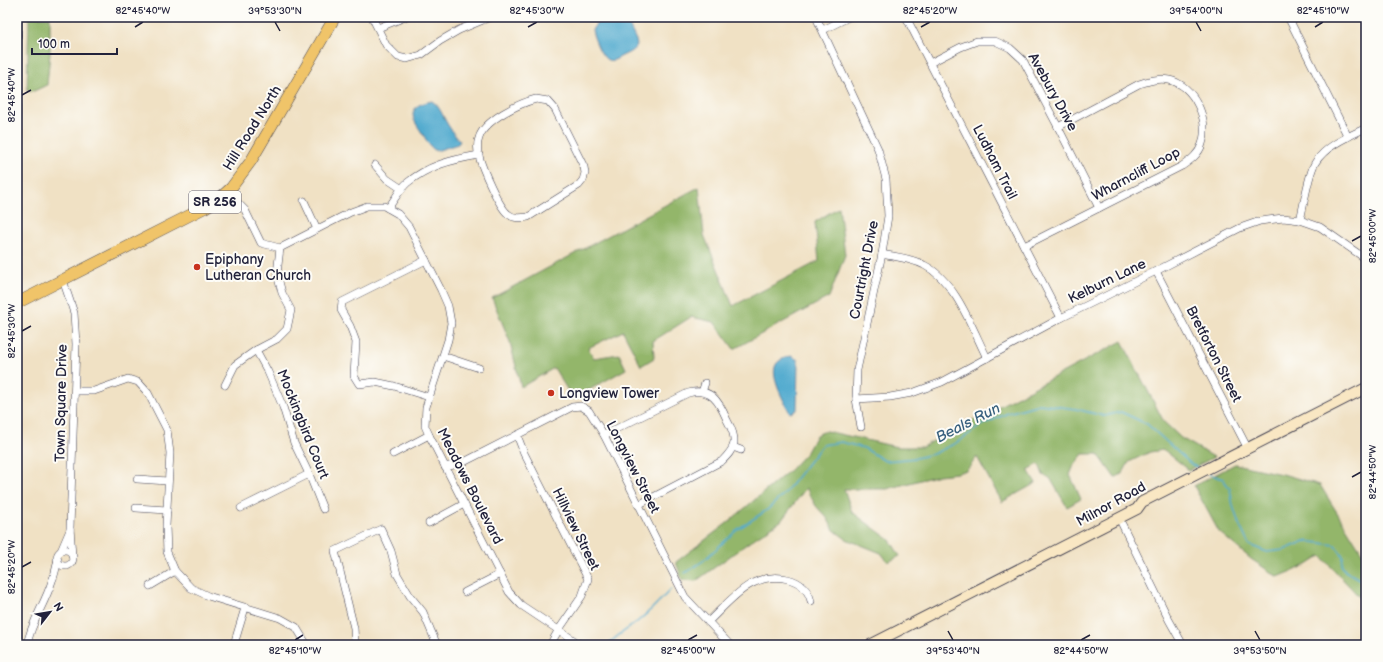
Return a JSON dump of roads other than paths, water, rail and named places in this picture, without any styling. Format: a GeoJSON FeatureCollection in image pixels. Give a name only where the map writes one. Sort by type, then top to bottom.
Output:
{"type":"FeatureCollection","features":[{"type":"Feature","properties":{"kind":"main road","name":"Hill Road North"},"geometry":{"type":"LineString","coordinates":[[17,303],[193,214],[219,199],[227,192],[237,182],[251,161],[335,17]]}},
{"type":"Feature","properties":{"kind":"main road","name":"Milnor Road"},"geometry":{"type":"LineString","coordinates":[[870,645],[1137,509],[1142,502],[1366,388]]}},
{"type":"Feature","properties":{"kind":"street"},"geometry":{"type":"LineString","coordinates":[[372,17],[386,45],[398,57],[407,59],[421,55],[440,40],[490,17]]}},
{"type":"Feature","properties":{"kind":"street"},"geometry":{"type":"LineString","coordinates":[[378,28],[405,17]]}},
{"type":"Feature","properties":{"kind":"street","name":"Courtright Drive"},"geometry":{"type":"LineString","coordinates":[[816,17],[878,149],[886,179],[888,216],[882,254],[857,370],[856,399],[861,427]]}},
{"type":"Feature","properties":{"kind":"street"},"geometry":{"type":"LineString","coordinates":[[823,30],[849,17]]}},
{"type":"Feature","properties":{"kind":"street","name":"Ludham Trail"},"geometry":{"type":"LineString","coordinates":[[906,17],[1061,318]]}},
{"type":"Feature","properties":{"kind":"street"},"geometry":{"type":"LineString","coordinates":[[1288,17],[1348,137]]}},
{"type":"Feature","properties":{"kind":"street","name":"Avebury Drive"},"geometry":{"type":"LineString","coordinates":[[930,63],[961,47],[977,41],[995,41],[1010,48],[1023,60],[1099,208]]}},
{"type":"Feature","properties":{"kind":"street","name":"Wharncliff Loop"},"geometry":{"type":"LineString","coordinates":[[1024,246],[1182,166],[1194,158],[1202,144],[1204,126],[1200,111],[1192,95],[1180,84],[1168,80],[1153,79],[1139,84],[1058,127]]}},
{"type":"Feature","properties":{"kind":"street"},"geometry":{"type":"LineString","coordinates":[[542,99],[548,101],[555,109],[584,167],[585,173],[579,185],[571,191],[528,217],[514,217],[504,210],[478,155],[479,138],[492,121],[521,104],[542,99]]}},
{"type":"Feature","properties":{"kind":"street"},"geometry":{"type":"LineString","coordinates":[[1300,220],[1315,163],[1322,154],[1333,146],[1366,128]]}},
{"type":"Feature","properties":{"kind":"street"},"geometry":{"type":"LineString","coordinates":[[227,192],[245,210],[261,243],[280,248],[351,212],[367,206],[384,206],[388,208],[406,184],[441,163],[478,155]]}},
{"type":"Feature","properties":{"kind":"street"},"geometry":{"type":"LineString","coordinates":[[374,165],[387,179],[402,189]]}},
{"type":"Feature","properties":{"kind":"street"},"geometry":{"type":"LineString","coordinates":[[304,201],[316,229]]}},
{"type":"Feature","properties":{"kind":"street","name":"Meadows Boulevard"},"geometry":{"type":"LineString","coordinates":[[388,208],[398,214],[409,227],[448,306],[451,323],[448,340],[426,407],[425,426],[509,592],[521,605],[580,645]]}},
{"type":"Feature","properties":{"kind":"street","name":"Kelburn Lane"},"geometry":{"type":"LineString","coordinates":[[856,399],[890,397],[912,393],[942,382],[1061,318],[1240,228],[1260,220],[1283,218],[1300,220],[1320,227],[1366,259]]}},
{"type":"Feature","properties":{"kind":"street"},"geometry":{"type":"LineString","coordinates":[[225,385],[235,366],[256,350],[277,339],[287,329],[291,310],[282,293],[277,274],[280,248]]}},
{"type":"Feature","properties":{"kind":"street"},"geometry":{"type":"LineString","coordinates":[[882,254],[913,260],[937,273],[947,283],[955,295],[987,358]]}},
{"type":"Feature","properties":{"kind":"street"},"geometry":{"type":"LineString","coordinates":[[426,260],[342,302],[341,310],[350,326],[356,342],[354,376],[359,384],[375,382],[394,386],[429,397]]}},
{"type":"Feature","properties":{"kind":"street","name":"Bretforton Street"},"geometry":{"type":"LineString","coordinates":[[1156,271],[1248,448]]}},
{"type":"Feature","properties":{"kind":"street","name":"Town Square Drive"},"geometry":{"type":"LineString","coordinates":[[52,582],[72,561],[70,528],[76,344],[75,318],[72,304],[63,280]]}},
{"type":"Feature","properties":{"kind":"street","name":"Mockingbird Court"},"geometry":{"type":"LineString","coordinates":[[256,350],[268,372],[283,407],[294,443],[309,474],[323,509]]}},
{"type":"Feature","properties":{"kind":"street"},"geometry":{"type":"LineString","coordinates":[[443,356],[479,368]]}},
{"type":"Feature","properties":{"kind":"street"},"geometry":{"type":"LineString","coordinates":[[75,391],[94,391],[128,379],[138,382],[148,393],[167,430],[170,453],[167,510],[167,552],[175,571],[191,588],[208,596],[280,618],[296,627],[307,645]]}},
{"type":"Feature","properties":{"kind":"street"},"geometry":{"type":"LineString","coordinates":[[702,392],[705,382]]}},
{"type":"Feature","properties":{"kind":"street"},"geometry":{"type":"LineString","coordinates":[[604,435],[688,393],[702,392],[710,395],[720,404],[734,437],[733,447],[722,461],[638,505]]}},
{"type":"Feature","properties":{"kind":"street","name":"Longview Street"},"geometry":{"type":"LineString","coordinates":[[445,466],[462,463],[572,407],[581,406],[589,411],[604,435],[679,587],[692,605],[730,645]]}},
{"type":"Feature","properties":{"kind":"street"},"geometry":{"type":"LineString","coordinates":[[393,454],[429,435]]}},
{"type":"Feature","properties":{"kind":"street","name":"Hillview Street"},"geometry":{"type":"LineString","coordinates":[[517,435],[524,453],[588,579],[582,596],[550,645]]}},
{"type":"Feature","properties":{"kind":"street"},"geometry":{"type":"LineString","coordinates":[[733,447],[741,450]]}},
{"type":"Feature","properties":{"kind":"street"},"geometry":{"type":"LineString","coordinates":[[241,508],[309,474]]}},
{"type":"Feature","properties":{"kind":"street"},"geometry":{"type":"LineString","coordinates":[[137,480],[168,481]]}},
{"type":"Feature","properties":{"kind":"street"},"geometry":{"type":"LineString","coordinates":[[429,523],[464,504]]}},
{"type":"Feature","properties":{"kind":"street"},"geometry":{"type":"LineString","coordinates":[[136,508],[167,510]]}},
{"type":"Feature","properties":{"kind":"street"},"geometry":{"type":"LineString","coordinates":[[1119,518],[1169,620],[1184,645]]}},
{"type":"Feature","properties":{"kind":"street","name":"Town Square Drive"},"geometry":{"type":"LineString","coordinates":[[27,645],[33,622],[52,582],[58,560],[57,556],[61,551],[70,528]]}},
{"type":"Feature","properties":{"kind":"street"},"geometry":{"type":"LineString","coordinates":[[355,645],[354,628],[335,551],[380,529],[391,551],[397,574],[410,596],[423,612],[437,645]]}},
{"type":"Feature","properties":{"kind":"street"},"geometry":{"type":"LineString","coordinates":[[61,551],[69,551],[72,556]]}},
{"type":"Feature","properties":{"kind":"street"},"geometry":{"type":"LineString","coordinates":[[58,560],[62,565],[69,565]]}},
{"type":"Feature","properties":{"kind":"street"},"geometry":{"type":"LineString","coordinates":[[150,586],[175,571]]}},
{"type":"Feature","properties":{"kind":"street"},"geometry":{"type":"LineString","coordinates":[[465,592],[500,574]]}},
{"type":"Feature","properties":{"kind":"street"},"geometry":{"type":"LineString","coordinates":[[708,622],[749,584],[765,578],[782,578],[798,582],[809,593],[811,601]]}},
{"type":"Feature","properties":{"kind":"street"},"geometry":{"type":"LineString","coordinates":[[235,641],[245,608]]}},
{"type":"Feature","properties":{"kind":"water"},"geometry":{"type":"Polygon","coordinates":[[[612,17],[625,17],[637,45],[631,52],[615,60],[608,60],[600,51],[592,30],[596,24],[612,17]]]}},
{"type":"Feature","properties":{"kind":"water"},"geometry":{"type":"Polygon","coordinates":[[[432,101],[435,103],[448,125],[460,141],[458,144],[436,151],[417,126],[413,115],[415,108],[421,104],[432,101]]]}},
{"type":"Feature","properties":{"kind":"water"},"geometry":{"type":"Polygon","coordinates":[[[791,356],[798,360],[797,410],[790,413],[780,394],[774,372],[775,366],[779,361],[791,356]]]}},
{"type":"Feature","properties":{"kind":"waterway","name":"Beals Run"},"geometry":{"type":"LineString","coordinates":[[685,573],[703,561],[738,529],[767,510],[785,493],[822,445],[841,442],[864,448],[885,461],[916,458],[933,454],[956,443],[982,425],[1008,413],[1039,404],[1076,409],[1104,416],[1121,412],[1147,424],[1191,464],[1200,469]]}},
{"type":"Feature","properties":{"kind":"waterway","name":"Beals Run"},"geometry":{"type":"LineString","coordinates":[[1209,474],[1223,479],[1230,489],[1233,506],[1239,524],[1249,545],[1267,552],[1284,550],[1305,541],[1335,545],[1343,556],[1342,566],[1345,571],[1366,583]]}},
{"type":"Feature","properties":{"kind":"waterway","name":"Beals Run"},"geometry":{"type":"LineString","coordinates":[[608,645],[618,635],[641,618],[671,589]]}},
{"type":"Feature","properties":{"kind":"railway"},"geometry":{"type":"LineString","coordinates":[[17,249],[20,17]]}},
{"type":"Feature","properties":{"kind":"place","name":"Epiphany Lutheran Church"},"geometry":{"type":"Point","coordinates":[197,267]}},
{"type":"Feature","properties":{"kind":"place","name":"Longview Tower"},"geometry":{"type":"Point","coordinates":[551,393]}}]}
